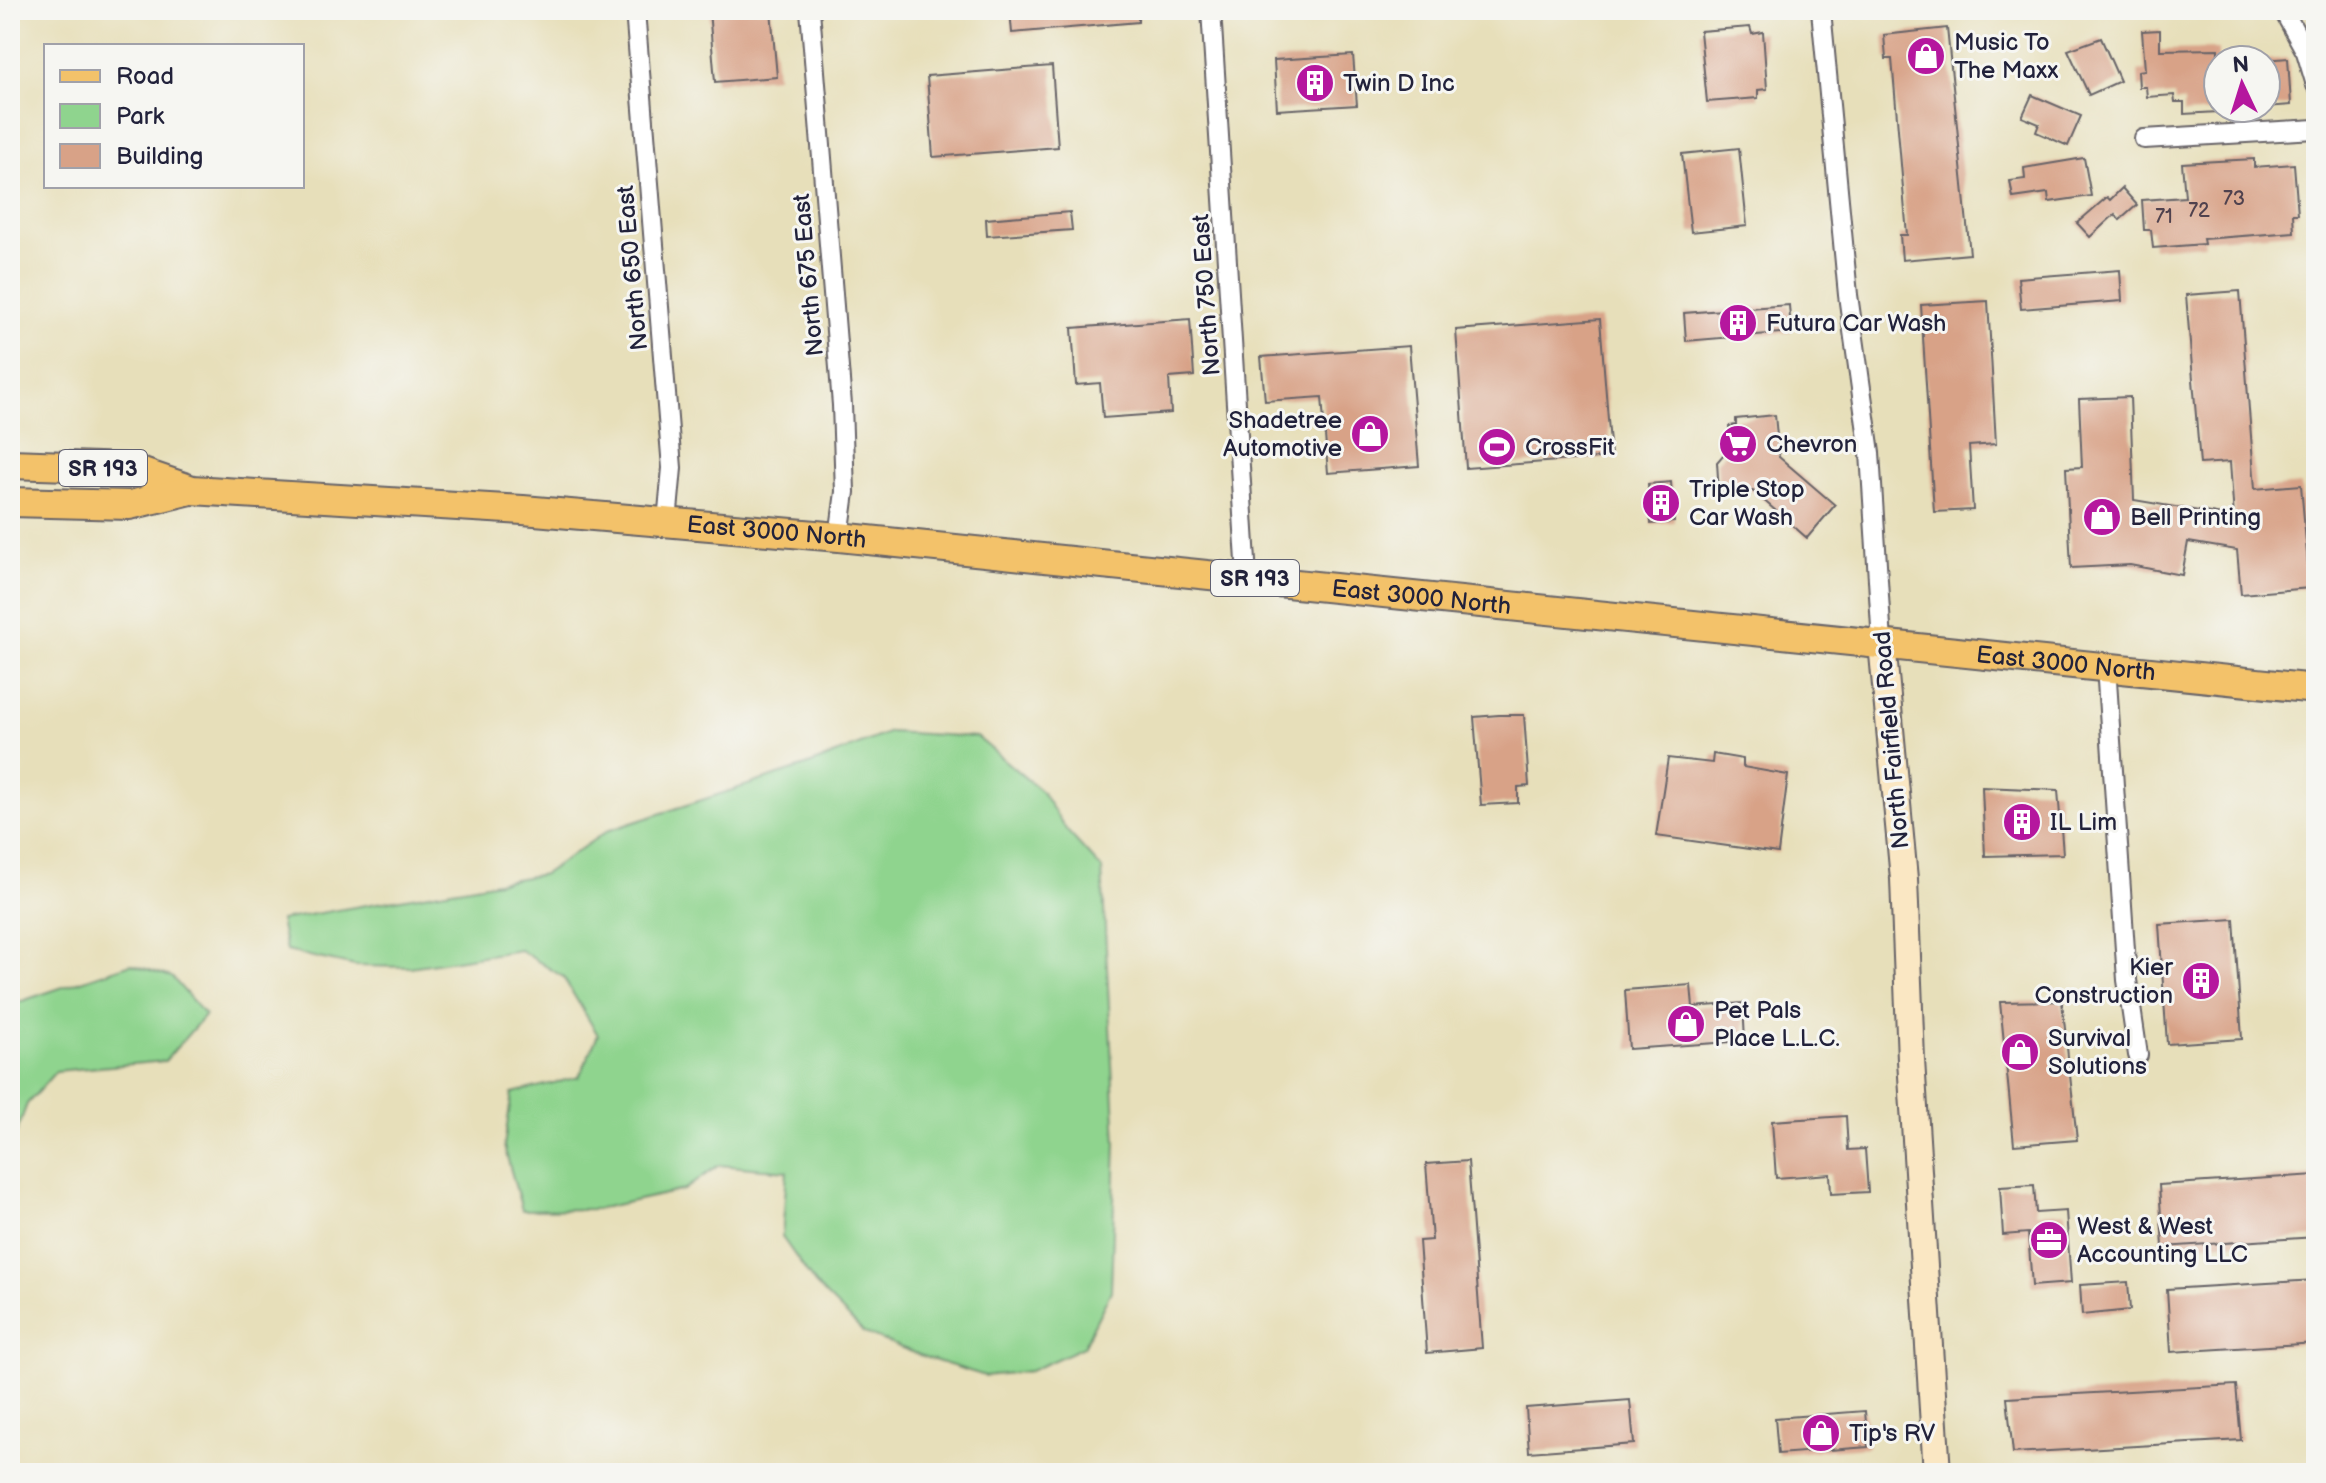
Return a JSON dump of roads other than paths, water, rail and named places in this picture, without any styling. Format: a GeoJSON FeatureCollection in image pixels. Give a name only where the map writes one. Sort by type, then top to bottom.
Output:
{"type":"FeatureCollection","features":[{"type":"Feature","properties":{"kind":"main road","name":"East 3000 North"},"geometry":{"type":"LineString","coordinates":[[10,464],[128,468],[192,490],[377,500],[839,537],[2316,689]]}},
{"type":"Feature","properties":{"kind":"main road","name":"East 3000 North"},"geometry":{"type":"LineString","coordinates":[[10,502],[130,505],[192,490]]}},
{"type":"Feature","properties":{"kind":"main road","name":"North Fairfield Road"},"geometry":{"type":"LineString","coordinates":[[1882,643],[1904,879],[1911,1060],[1937,1473]]}},
{"type":"Feature","properties":{"kind":"street","name":"North 650 East"},"geometry":{"type":"LineString","coordinates":[[635,10],[672,468],[667,522]]}},
{"type":"Feature","properties":{"kind":"street","name":"North 675 East"},"geometry":{"type":"LineString","coordinates":[[810,10],[842,405],[845,492],[839,537]]}},
{"type":"Feature","properties":{"kind":"street","name":"North 750 East"},"geometry":{"type":"LineString","coordinates":[[1211,10],[1247,577]]}},
{"type":"Feature","properties":{"kind":"street","name":"North Fairfield Road"},"geometry":{"type":"LineString","coordinates":[[1821,10],[1848,295],[1870,453],[1882,643]]}},
{"type":"Feature","properties":{"kind":"street"},"geometry":{"type":"LineString","coordinates":[[2283,10],[2306,52],[2316,85]]}},
{"type":"Feature","properties":{"kind":"street"},"geometry":{"type":"LineString","coordinates":[[2144,139],[2316,129]]}},
{"type":"Feature","properties":{"kind":"street"},"geometry":{"type":"LineString","coordinates":[[2106,666],[2127,980],[2138,1055]]}},
{"type":"Feature","properties":{"kind":"place","name":"Music To The Maxx"},"geometry":{"type":"Point","coordinates":[1926,56]}},
{"type":"Feature","properties":{"kind":"place","name":"Twin D Inc"},"geometry":{"type":"Point","coordinates":[1315,83]}},
{"type":"Feature","properties":{"kind":"place","name":"Futura Car Wash"},"geometry":{"type":"Point","coordinates":[1738,323]}},
{"type":"Feature","properties":{"kind":"place","name":"Shadetree Automotive"},"geometry":{"type":"Point","coordinates":[1370,434]}},
{"type":"Feature","properties":{"kind":"place","name":"Chevron"},"geometry":{"type":"Point","coordinates":[1738,444]}},
{"type":"Feature","properties":{"kind":"place","name":"CrossFit"},"geometry":{"type":"Point","coordinates":[1497,447]}},
{"type":"Feature","properties":{"kind":"place","name":"Triple Stop Car Wash"},"geometry":{"type":"Point","coordinates":[1661,503]}},
{"type":"Feature","properties":{"kind":"place","name":"Bell Printing"},"geometry":{"type":"Point","coordinates":[2102,517]}},
{"type":"Feature","properties":{"kind":"place","name":"IL Lim"},"geometry":{"type":"Point","coordinates":[2022,822]}},
{"type":"Feature","properties":{"kind":"place","name":"Kier Construction"},"geometry":{"type":"Point","coordinates":[2201,981]}},
{"type":"Feature","properties":{"kind":"place","name":"Pet Pals Place L.L.C."},"geometry":{"type":"Point","coordinates":[1686,1024]}},
{"type":"Feature","properties":{"kind":"place","name":"Survival Solutions"},"geometry":{"type":"Point","coordinates":[2020,1052]}},
{"type":"Feature","properties":{"kind":"place","name":"West & West Accounting LLC"},"geometry":{"type":"Point","coordinates":[2049,1240]}},
{"type":"Feature","properties":{"kind":"place","name":"Tip's RV"},"geometry":{"type":"Point","coordinates":[1821,1433]}}]}
